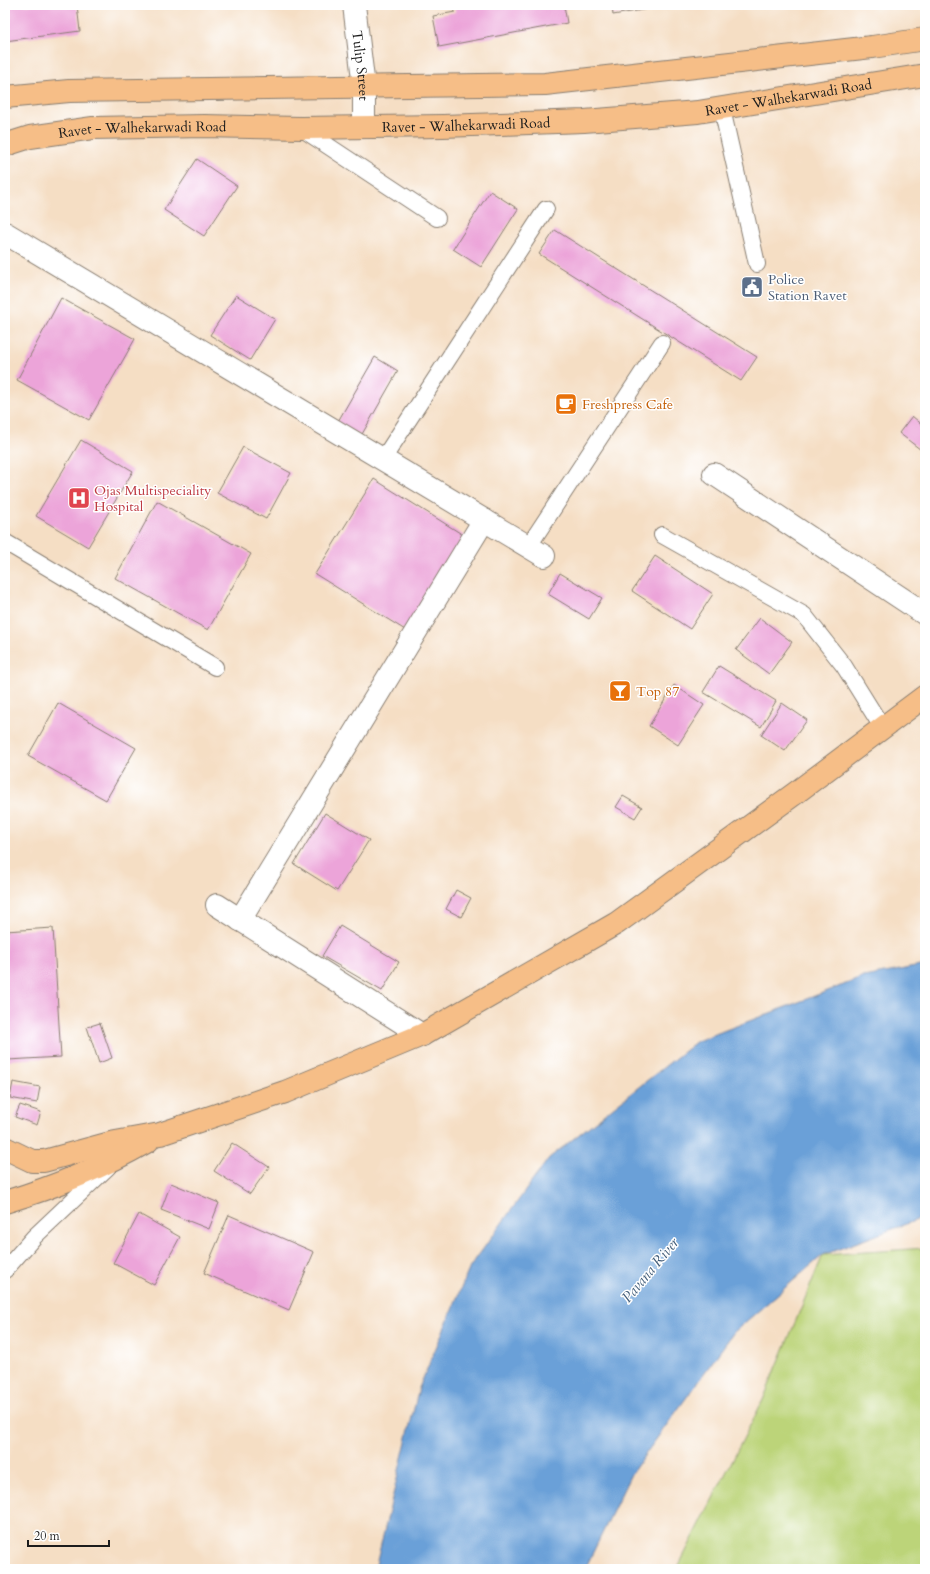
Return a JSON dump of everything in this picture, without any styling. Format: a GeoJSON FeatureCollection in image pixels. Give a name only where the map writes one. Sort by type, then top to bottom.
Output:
{"type":"FeatureCollection","features":[{"type":"Feature","properties":{"kind":"main road"},"geometry":{"type":"LineString","coordinates":[[5,97],[69,91],[545,84],[872,48],[925,38]]}},
{"type":"Feature","properties":{"kind":"main road","name":"Ravet - Walhekarwadi Road"},"geometry":{"type":"LineString","coordinates":[[5,145],[30,137],[93,128],[204,126],[301,128],[443,126],[577,121],[698,112],[925,75]]}},
{"type":"Feature","properties":{"kind":"main road"},"geometry":{"type":"LineString","coordinates":[[5,1148],[32,1161],[44,1161],[110,1142],[160,1134],[285,1092],[422,1034],[617,923],[797,792],[925,696]]}},
{"type":"Feature","properties":{"kind":"main road"},"geometry":{"type":"LineString","coordinates":[[5,1202],[32,1194],[115,1160],[160,1134]]}},
{"type":"Feature","properties":{"kind":"street","name":"Tulip Street"},"geometry":{"type":"LineString","coordinates":[[354,5],[364,87],[364,127]]}},
{"type":"Feature","properties":{"kind":"street"},"geometry":{"type":"LineString","coordinates":[[5,234],[536,552]]}},
{"type":"Feature","properties":{"kind":"street"},"geometry":{"type":"LineString","coordinates":[[714,474],[925,614]]}},
{"type":"Feature","properties":{"kind":"street"},"geometry":{"type":"LineString","coordinates":[[240,920],[484,520]]}},
{"type":"Feature","properties":{"kind":"street"},"geometry":{"type":"LineString","coordinates":[[217,905],[422,1034]]}},
{"type":"Feature","properties":{"kind":"lane"},"geometry":{"type":"LineString","coordinates":[[722,109],[756,264]]}},
{"type":"Feature","properties":{"kind":"lane"},"geometry":{"type":"LineString","coordinates":[[301,128],[436,218]]}},
{"type":"Feature","properties":{"kind":"lane"},"geometry":{"type":"LineString","coordinates":[[383,459],[546,209]]}},
{"type":"Feature","properties":{"kind":"lane"},"geometry":{"type":"LineString","coordinates":[[536,552],[662,343]]}},
{"type":"Feature","properties":{"kind":"lane"},"geometry":{"type":"LineString","coordinates":[[662,535],[804,615],[844,666],[882,727]]}},
{"type":"Feature","properties":{"kind":"lane"},"geometry":{"type":"LineString","coordinates":[[5,542],[214,667]]}},
{"type":"Feature","properties":{"kind":"lane"},"geometry":{"type":"LineString","coordinates":[[5,1270],[34,1237],[115,1160]]}},
{"type":"Feature","properties":{"kind":"green space"},"geometry":{"type":"Polygon","coordinates":[[[925,1248],[925,1569],[677,1569],[763,1400],[823,1255],[925,1248]]]}},
{"type":"Feature","properties":{"kind":"water","name":"Pavana River"},"geometry":{"type":"Polygon","coordinates":[[[925,965],[925,1217],[823,1255],[734,1332],[631,1474],[585,1569],[375,1569],[419,1388],[470,1267],[549,1158],[697,1041],[864,977],[925,965]]]}},
{"type":"Feature","properties":{"kind":"building"},"geometry":{"type":"Polygon","coordinates":[[[5,5],[77,5],[80,31],[5,41],[5,5]]]}},
{"type":"Feature","properties":{"kind":"building"},"geometry":{"type":"Polygon","coordinates":[[[454,5],[564,5],[567,23],[439,47],[433,16],[455,12],[454,5]]]}},
{"type":"Feature","properties":{"kind":"building"},"geometry":{"type":"Polygon","coordinates":[[[612,5],[666,5],[666,6],[613,15],[612,5]]]}},
{"type":"Feature","properties":{"kind":"building"},"geometry":{"type":"Polygon","coordinates":[[[197,159],[237,186],[204,236],[164,210],[197,159]]]}},
{"type":"Feature","properties":{"kind":"building"},"geometry":{"type":"Polygon","coordinates":[[[490,191],[518,209],[481,267],[453,249],[490,191]]]}},
{"type":"Feature","properties":{"kind":"building"},"geometry":{"type":"Polygon","coordinates":[[[555,230],[757,357],[741,381],[539,254],[555,230]]]}},
{"type":"Feature","properties":{"kind":"building"},"geometry":{"type":"Polygon","coordinates":[[[236,295],[275,319],[250,360],[210,335],[236,295]]]}},
{"type":"Feature","properties":{"kind":"building"},"geometry":{"type":"Polygon","coordinates":[[[61,298],[135,339],[89,420],[17,380],[61,298]]]}},
{"type":"Feature","properties":{"kind":"building"},"geometry":{"type":"Polygon","coordinates":[[[375,357],[398,371],[361,436],[337,423],[375,357]]]}},
{"type":"Feature","properties":{"kind":"building"},"geometry":{"type":"Polygon","coordinates":[[[912,416],[925,427],[925,453],[899,433],[912,416]]]}},
{"type":"Feature","properties":{"kind":"building"},"geometry":{"type":"Polygon","coordinates":[[[81,440],[133,471],[88,547],[36,516],[81,440]]]}},
{"type":"Feature","properties":{"kind":"building"},"geometry":{"type":"Polygon","coordinates":[[[243,447],[291,473],[266,519],[217,493],[243,447]]]}},
{"type":"Feature","properties":{"kind":"building"},"geometry":{"type":"Polygon","coordinates":[[[374,479],[468,538],[410,633],[315,574],[374,479]]]}},
{"type":"Feature","properties":{"kind":"building"},"geometry":{"type":"Polygon","coordinates":[[[157,501],[251,554],[208,630],[115,578],[157,501]]]}},
{"type":"Feature","properties":{"kind":"building"},"geometry":{"type":"Polygon","coordinates":[[[655,556],[713,594],[690,629],[632,591],[655,556]]]}},
{"type":"Feature","properties":{"kind":"building"},"geometry":{"type":"Polygon","coordinates":[[[560,573],[602,598],[589,619],[548,594],[560,573]]]}},
{"type":"Feature","properties":{"kind":"building"},"geometry":{"type":"Polygon","coordinates":[[[760,618],[792,642],[769,674],[736,650],[760,618]]]}},
{"type":"Feature","properties":{"kind":"building"},"geometry":{"type":"Polygon","coordinates":[[[719,666],[776,701],[761,727],[703,692],[719,666]]]}},
{"type":"Feature","properties":{"kind":"building"},"geometry":{"type":"Polygon","coordinates":[[[674,685],[704,705],[678,745],[649,726],[674,685]]]}},
{"type":"Feature","properties":{"kind":"building"},"geometry":{"type":"Polygon","coordinates":[[[58,703],[136,748],[106,800],[28,756],[58,703]]]}},
{"type":"Feature","properties":{"kind":"building"},"geometry":{"type":"Polygon","coordinates":[[[782,703],[807,720],[785,751],[761,735],[782,703]]]}},
{"type":"Feature","properties":{"kind":"building"},"geometry":{"type":"Polygon","coordinates":[[[623,796],[642,807],[635,818],[616,807],[623,796]]]}},
{"type":"Feature","properties":{"kind":"building"},"geometry":{"type":"Polygon","coordinates":[[[325,813],[369,840],[337,891],[294,864],[325,813]]]}},
{"type":"Feature","properties":{"kind":"building"},"geometry":{"type":"Polygon","coordinates":[[[456,890],[471,898],[461,917],[446,909],[456,890]]]}},
{"type":"Feature","properties":{"kind":"building"},"geometry":{"type":"Polygon","coordinates":[[[340,926],[399,962],[382,991],[322,956],[340,926]]]}},
{"type":"Feature","properties":{"kind":"building"},"geometry":{"type":"Polygon","coordinates":[[[53,928],[61,1057],[8,1060],[5,1010],[5,931],[53,928]]]}},
{"type":"Feature","properties":{"kind":"building"},"geometry":{"type":"Polygon","coordinates":[[[100,1023],[112,1058],[99,1063],[87,1027],[100,1023]]]}},
{"type":"Feature","properties":{"kind":"building"},"geometry":{"type":"Polygon","coordinates":[[[13,1082],[40,1087],[37,1103],[10,1098],[13,1082]]]}},
{"type":"Feature","properties":{"kind":"building"},"geometry":{"type":"Polygon","coordinates":[[[20,1105],[41,1112],[37,1125],[15,1117],[20,1105]]]}},
{"type":"Feature","properties":{"kind":"building"},"geometry":{"type":"Polygon","coordinates":[[[232,1143],[269,1167],[250,1194],[214,1171],[232,1143]]]}},
{"type":"Feature","properties":{"kind":"building"},"geometry":{"type":"Polygon","coordinates":[[[171,1183],[219,1203],[209,1229],[161,1210],[171,1183]]]}},
{"type":"Feature","properties":{"kind":"building"},"geometry":{"type":"Polygon","coordinates":[[[139,1214],[180,1237],[154,1285],[113,1263],[139,1214]]]}},
{"type":"Feature","properties":{"kind":"building"},"geometry":{"type":"Polygon","coordinates":[[[229,1215],[314,1252],[289,1310],[204,1273],[229,1215]]]}},
{"type":"Feature","properties":{"kind":"place","name":"Police Station Ravet"},"geometry":{"type":"Point","coordinates":[752,287]}},
{"type":"Feature","properties":{"kind":"place","name":"Freshpress Cafe"},"geometry":{"type":"Point","coordinates":[566,404]}},
{"type":"Feature","properties":{"kind":"place","name":"Ojas Multispeciality Hospital"},"geometry":{"type":"Point","coordinates":[79,498]}},
{"type":"Feature","properties":{"kind":"place","name":"Top 87"},"geometry":{"type":"Point","coordinates":[620,691]}}]}
